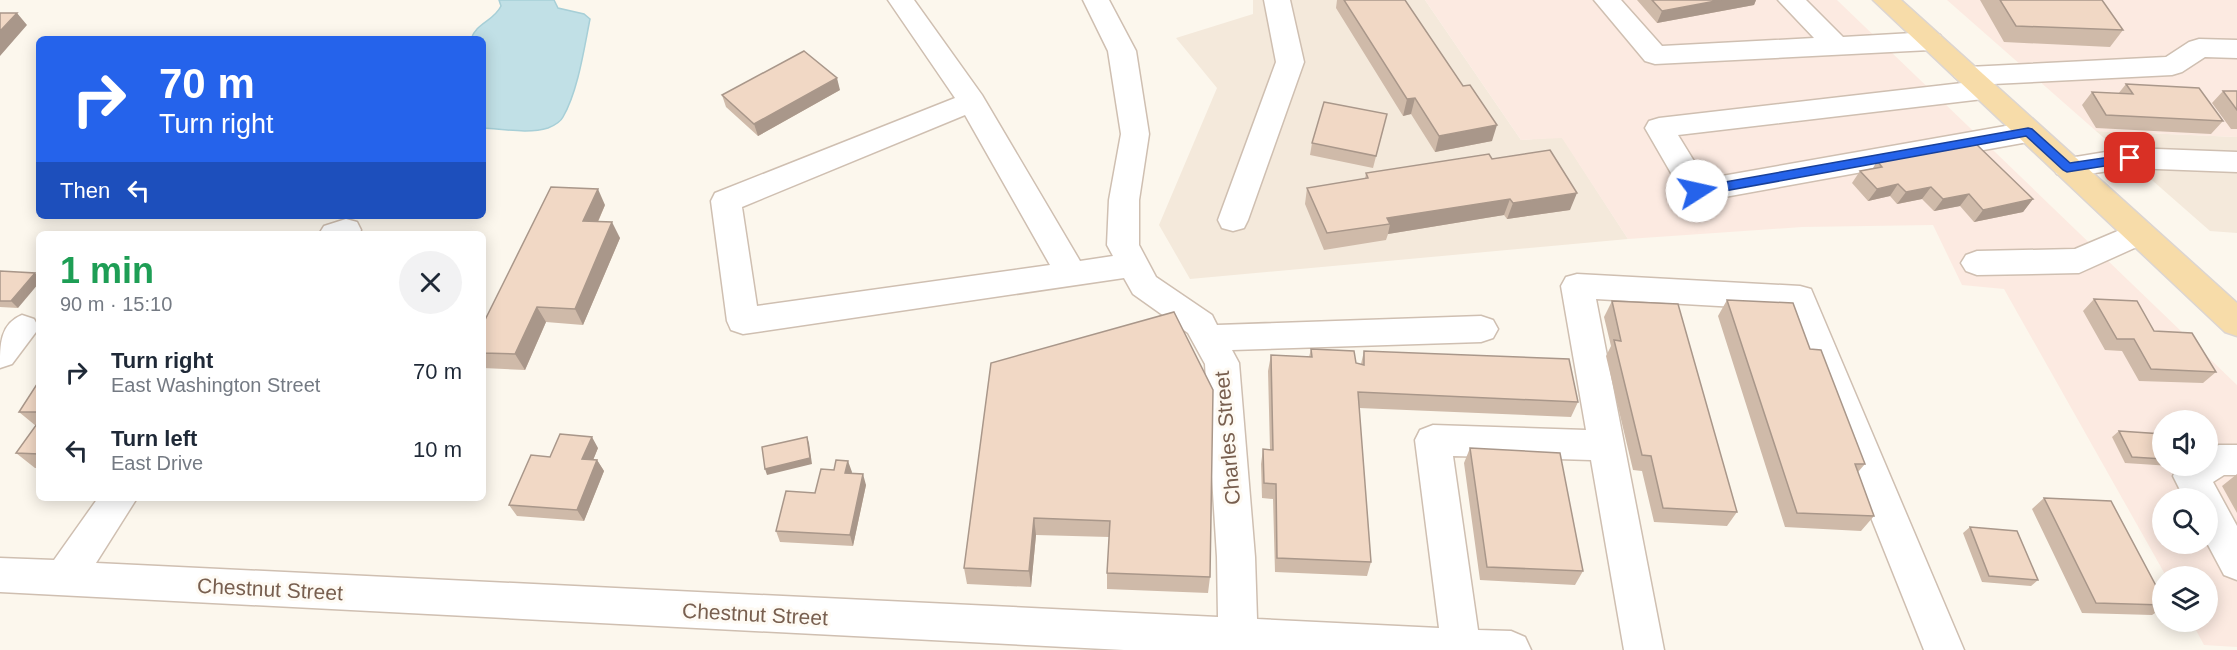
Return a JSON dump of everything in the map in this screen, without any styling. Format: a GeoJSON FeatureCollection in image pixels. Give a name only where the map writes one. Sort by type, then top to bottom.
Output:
{"type":"FeatureCollection","features":[{"type":"Feature","properties":{"kind":"main road"},"geometry":{"type":"LineString","coordinates":[[1886,0],[2139,233],[2233,314]]}},
{"type":"Feature","properties":{"kind":"street"},"geometry":{"type":"LineString","coordinates":[[901,0],[972,102],[1071,273]]}},
{"type":"Feature","properties":{"kind":"street","name":"Charles Street"},"geometry":{"type":"LineString","coordinates":[[1096,0],[1122,51],[1135,134],[1124,211],[1123,245],[1144,285],[1200,324],[1222,363],[1236,557],[1238,636]]}},
{"type":"Feature","properties":{"kind":"street"},"geometry":{"type":"LineString","coordinates":[[1233,220],[1290,62],[1276,0]]}},
{"type":"Feature","properties":{"kind":"street"},"geometry":{"type":"LineString","coordinates":[[1607,0],[1655,55],[1930,41]]}},
{"type":"Feature","properties":{"kind":"street"},"geometry":{"type":"LineString","coordinates":[[1791,0],[1837,46]]}},
{"type":"Feature","properties":{"kind":"street"},"geometry":{"type":"LineString","coordinates":[[2028,132],[1697,191],[1659,128],[1975,83],[2172,66],[2199,48],[2237,49]]}},
{"type":"Feature","properties":{"kind":"street"},"geometry":{"type":"LineString","coordinates":[[972,102],[726,201],[742,321],[1134,265]]}},
{"type":"Feature","properties":{"kind":"street"},"geometry":{"type":"LineString","coordinates":[[2067,167],[2130,158],[2237,162]]}},
{"type":"Feature","properties":{"kind":"street"},"geometry":{"type":"LineString","coordinates":[[1977,263],[2079,261],[2139,233]]}},
{"type":"Feature","properties":{"kind":"street"},"geometry":{"type":"LineString","coordinates":[[1644,650],[1576,286],[1800,298],[1944,650]]}},
{"type":"Feature","properties":{"kind":"street"},"geometry":{"type":"LineString","coordinates":[[0,355],[22,328]]}},
{"type":"Feature","properties":{"kind":"street"},"geometry":{"type":"LineString","coordinates":[[1208,338],[1480,329]]}},
{"type":"Feature","properties":{"kind":"street"},"geometry":{"type":"LineString","coordinates":[[1461,647],[1433,440],[1606,446]]}},
{"type":"Feature","properties":{"kind":"street"},"geometry":{"type":"LineString","coordinates":[[2197,488],[2191,476],[2219,460],[2237,460]]}},
{"type":"Feature","properties":{"kind":"street"},"geometry":{"type":"LineString","coordinates":[[64,578],[116,501]]}},
{"type":"Feature","properties":{"kind":"street"},"geometry":{"type":"LineString","coordinates":[[2218,527],[2237,562]]}},
{"type":"Feature","properties":{"kind":"street","name":"Chestnut Street"},"geometry":{"type":"LineString","coordinates":[[0,575],[1076,640],[1238,636],[1511,650]]}},
{"type":"Feature","properties":{"kind":"shaded area"},"geometry":{"type":"Polygon","coordinates":[[[1253,0],[1425,0],[1521,140],[1562,137],[1628,239],[1190,279],[1159,225],[1217,88],[1176,38],[1253,14],[1253,0]]]}},
{"type":"Feature","properties":{"kind":"shaded area"},"geometry":{"type":"Polygon","coordinates":[[[1425,0],[1837,0],[2237,385],[2237,647],[2204,645],[2197,632],[2218,632],[2218,566],[2160,566],[2154,554],[2218,554],[2218,488],[2152,488],[2152,551],[2004,289],[1962,285],[1933,225],[1802,227],[1628,239],[1562,138],[1521,140],[1425,0]]]}},
{"type":"Feature","properties":{"kind":"shaded area"},"geometry":{"type":"Polygon","coordinates":[[[1947,0],[2237,0],[2237,137],[2096,131],[1947,0]]]}},
{"type":"Feature","properties":{"kind":"shaded area"},"geometry":{"type":"Polygon","coordinates":[[[2096,131],[2237,137],[2237,233],[2210,231],[2096,131]]]}},
{"type":"Feature","properties":{"kind":"water"},"geometry":{"type":"Polygon","coordinates":[[[499,0],[554,0],[558,8],[584,14],[590,19],[573,95],[562,119],[548,128],[524,131],[486,128],[486,36],[472,36],[501,6],[499,0]]]}},
{"type":"Feature","properties":{"kind":"building"},"geometry":{"type":"Polygon","coordinates":[[[1344,0],[1405,0],[1463,86],[1470,85],[1497,125],[1439,136],[1415,98],[1407,99],[1344,0]]]}},
{"type":"Feature","properties":{"kind":"building"},"geometry":{"type":"Polygon","coordinates":[[[1652,0],[1721,0],[1662,11],[1652,0]]]}},
{"type":"Feature","properties":{"kind":"building"},"geometry":{"type":"Polygon","coordinates":[[[2000,0],[2102,0],[2123,30],[2016,26],[2000,0]]]}},
{"type":"Feature","properties":{"kind":"building"},"geometry":{"type":"Polygon","coordinates":[[[0,13],[17,13],[0,31],[0,13]]]}},
{"type":"Feature","properties":{"kind":"building"},"geometry":{"type":"Polygon","coordinates":[[[804,51],[837,78],[754,124],[722,95],[804,51]]]}},
{"type":"Feature","properties":{"kind":"building"},"geometry":{"type":"Polygon","coordinates":[[[2126,84],[2199,88],[2223,121],[2106,115],[2092,92],[2133,94],[2126,84]]]}},
{"type":"Feature","properties":{"kind":"building"},"geometry":{"type":"Polygon","coordinates":[[[2223,91],[2237,91],[2237,110],[2223,91]]]}},
{"type":"Feature","properties":{"kind":"building"},"geometry":{"type":"Polygon","coordinates":[[[1324,102],[1387,114],[1376,156],[1312,143],[1324,102]]]}},
{"type":"Feature","properties":{"kind":"building"},"geometry":{"type":"Polygon","coordinates":[[[1974,142],[2033,199],[1983,210],[1969,194],[1943,199],[1931,187],[1906,192],[1898,184],[1877,189],[1860,171],[1882,167],[1877,161],[1974,142]]]}},
{"type":"Feature","properties":{"kind":"building"},"geometry":{"type":"Polygon","coordinates":[[[1550,150],[1577,193],[1513,203],[1510,199],[1387,218],[1390,224],[1327,233],[1307,188],[1368,178],[1366,173],[1489,154],[1492,159],[1550,150]]]}},
{"type":"Feature","properties":{"kind":"building"},"geometry":{"type":"Polygon","coordinates":[[[551,187],[598,189],[583,221],[612,222],[575,309],[537,307],[515,354],[486,353],[486,318],[551,187]]]}},
{"type":"Feature","properties":{"kind":"building"},"geometry":{"type":"Polygon","coordinates":[[[0,271],[35,273],[11,301],[0,301],[0,271]]]}},
{"type":"Feature","properties":{"kind":"building"},"geometry":{"type":"Polygon","coordinates":[[[2094,299],[2137,301],[2154,331],[2192,333],[2216,372],[2151,369],[2134,339],[2117,339],[2094,299]]]}},
{"type":"Feature","properties":{"kind":"building"},"geometry":{"type":"Polygon","coordinates":[[[1727,300],[1793,303],[1810,349],[1821,350],[1865,464],[1855,464],[1874,516],[1797,513],[1727,300]]]}},
{"type":"Feature","properties":{"kind":"building"},"geometry":{"type":"Polygon","coordinates":[[[1612,301],[1678,304],[1737,512],[1663,508],[1651,456],[1642,455],[1614,340],[1621,341],[1612,301]]]}},
{"type":"Feature","properties":{"kind":"building"},"geometry":{"type":"Polygon","coordinates":[[[1174,312],[1213,390],[1210,577],[1107,573],[1110,521],[1034,518],[1029,571],[964,568],[991,363],[1174,312]]]}},
{"type":"Feature","properties":{"kind":"building"},"geometry":{"type":"Polygon","coordinates":[[[1311,349],[1354,351],[1356,363],[1364,365],[1364,351],[1569,359],[1578,402],[1358,392],[1371,562],[1277,558],[1276,484],[1264,483],[1263,449],[1273,450],[1271,355],[1312,357],[1311,349]]]}},
{"type":"Feature","properties":{"kind":"building"},"geometry":{"type":"Polygon","coordinates":[[[36,386],[36,412],[19,412],[36,386]]]}},
{"type":"Feature","properties":{"kind":"building"},"geometry":{"type":"Polygon","coordinates":[[[36,425],[36,454],[16,453],[36,425]]]}},
{"type":"Feature","properties":{"kind":"building"},"geometry":{"type":"Polygon","coordinates":[[[2119,431],[2152,433],[2152,458],[2132,457],[2119,431]]]}},
{"type":"Feature","properties":{"kind":"building"},"geometry":{"type":"Polygon","coordinates":[[[560,434],[592,437],[582,459],[597,460],[577,510],[509,505],[531,455],[550,457],[560,434]]]}},
{"type":"Feature","properties":{"kind":"building"},"geometry":{"type":"Polygon","coordinates":[[[807,437],[810,458],[765,469],[762,447],[807,437]]]}},
{"type":"Feature","properties":{"kind":"building"},"geometry":{"type":"Polygon","coordinates":[[[1470,448],[1560,453],[1583,571],[1487,567],[1470,448]]]}},
{"type":"Feature","properties":{"kind":"building"},"geometry":{"type":"Polygon","coordinates":[[[836,460],[848,461],[845,473],[863,474],[850,535],[776,531],[786,491],[815,493],[821,469],[834,470],[836,460]]]}},
{"type":"Feature","properties":{"kind":"building"},"geometry":{"type":"Polygon","coordinates":[[[2044,498],[2111,501],[2152,578],[2152,605],[2096,603],[2044,498]]]}},
{"type":"Feature","properties":{"kind":"building"},"geometry":{"type":"Polygon","coordinates":[[[1970,527],[2017,531],[2038,580],[1989,576],[1970,527]]]}},
{"type":"Feature","properties":{"kind":"route"},"geometry":{"type":"LineString","coordinates":[[1697,191],[2028,132],[2067,167],[2130,158]]}}]}
